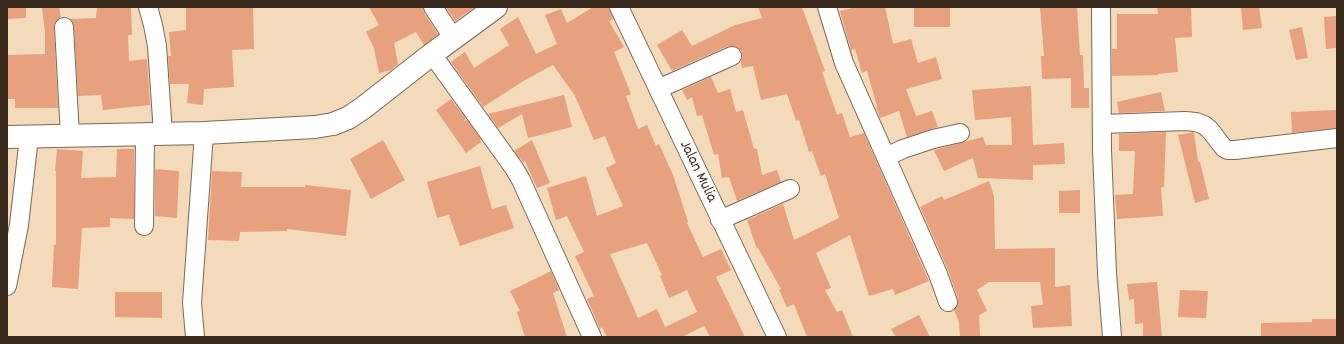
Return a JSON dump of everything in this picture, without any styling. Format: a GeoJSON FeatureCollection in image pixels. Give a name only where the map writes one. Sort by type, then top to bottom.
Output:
{"type":"FeatureCollection","features":[{"type":"Feature","properties":{"kind":"main road"},"geometry":{"type":"LineString","coordinates":[[7,137],[204,133],[315,127],[333,124],[348,118],[363,108],[432,54],[496,7]]}},
{"type":"Feature","properties":{"kind":"street"},"geometry":{"type":"LineString","coordinates":[[144,226],[154,134],[157,46],[148,7]]}},
{"type":"Feature","properties":{"kind":"street"},"geometry":{"type":"LineString","coordinates":[[433,7],[454,39]]}},
{"type":"Feature","properties":{"kind":"street","name":"Jalan Mulia"},"geometry":{"type":"LineString","coordinates":[[619,7],[777,337]]}},
{"type":"Feature","properties":{"kind":"street"},"geometry":{"type":"LineString","coordinates":[[827,7],[844,63],[938,274],[948,302]]}},
{"type":"Feature","properties":{"kind":"street"},"geometry":{"type":"LineString","coordinates":[[1101,7],[1102,150],[1106,273],[1112,337]]}},
{"type":"Feature","properties":{"kind":"street"},"geometry":{"type":"LineString","coordinates":[[64,27],[70,136]]}},
{"type":"Feature","properties":{"kind":"street"},"geometry":{"type":"LineString","coordinates":[[432,54],[514,168],[521,180],[592,337]]}},
{"type":"Feature","properties":{"kind":"street"},"geometry":{"type":"LineString","coordinates":[[658,88],[732,56]]}},
{"type":"Feature","properties":{"kind":"street"},"geometry":{"type":"LineString","coordinates":[[1103,124],[1185,121],[1196,122],[1204,125],[1210,130],[1224,148],[1228,150],[1337,138]]}},
{"type":"Feature","properties":{"kind":"street"},"geometry":{"type":"LineString","coordinates":[[195,337],[192,303],[204,133]]}},
{"type":"Feature","properties":{"kind":"street"},"geometry":{"type":"LineString","coordinates":[[886,157],[918,144],[943,136],[960,133]]}},
{"type":"Feature","properties":{"kind":"street"},"geometry":{"type":"LineString","coordinates":[[7,286],[19,225],[29,137]]}},
{"type":"Feature","properties":{"kind":"street"},"geometry":{"type":"LineString","coordinates":[[720,220],[790,189]]}},
{"type":"Feature","properties":{"kind":"building"},"geometry":{"type":"Polygon","coordinates":[[[7,7],[26,7],[26,18],[7,19],[7,7]]]}},
{"type":"Feature","properties":{"kind":"building"},"geometry":{"type":"Polygon","coordinates":[[[59,7],[61,17],[55,22],[54,28],[58,108],[15,108],[15,99],[7,99],[7,55],[45,54],[45,32],[42,8],[59,7]]]}},
{"type":"Feature","properties":{"kind":"building"},"geometry":{"type":"Polygon","coordinates":[[[97,7],[131,7],[132,35],[128,35],[129,61],[147,59],[150,105],[103,110],[101,95],[78,96],[74,26],[70,19],[96,18],[97,7]]]}},
{"type":"Feature","properties":{"kind":"building"},"geometry":{"type":"Polygon","coordinates":[[[186,7],[253,7],[254,49],[232,50],[234,87],[204,89],[203,105],[187,103],[189,84],[170,84],[168,56],[171,56],[169,32],[186,30],[186,7]]]}},
{"type":"Feature","properties":{"kind":"building"},"geometry":{"type":"Polygon","coordinates":[[[369,7],[423,7],[424,13],[438,34],[424,45],[416,32],[394,43],[398,64],[391,70],[379,73],[374,48],[366,32],[379,25],[369,7]]]}},
{"type":"Feature","properties":{"kind":"building"},"geometry":{"type":"Polygon","coordinates":[[[446,7],[475,7],[455,21],[446,7]]]}},
{"type":"Feature","properties":{"kind":"building"},"geometry":{"type":"Polygon","coordinates":[[[593,7],[609,7],[613,19],[609,21],[624,47],[614,52],[631,94],[626,96],[638,129],[647,125],[656,146],[659,144],[673,175],[688,222],[687,223],[703,257],[721,249],[731,270],[716,277],[745,337],[710,337],[704,326],[682,337],[607,337],[602,327],[600,329],[587,299],[594,296],[575,256],[584,252],[567,216],[556,220],[547,188],[586,176],[597,216],[623,206],[606,168],[616,163],[605,136],[594,140],[575,96],[553,65],[525,80],[483,107],[451,62],[465,52],[474,68],[509,45],[500,29],[518,17],[536,54],[557,44],[545,15],[561,9],[567,23],[593,7]],[[647,243],[610,254],[638,318],[657,309],[665,327],[697,312],[687,290],[669,298],[660,276],[662,275],[647,243]]]}},
{"type":"Feature","properties":{"kind":"building"},"geometry":{"type":"Polygon","coordinates":[[[758,7],[802,7],[825,71],[822,72],[837,115],[842,113],[850,137],[864,133],[929,281],[895,295],[893,289],[869,296],[850,235],[816,253],[831,288],[825,290],[837,312],[842,310],[853,337],[807,337],[794,304],[787,307],[779,290],[781,289],[758,248],[757,249],[747,220],[783,204],[794,240],[839,218],[825,174],[821,176],[812,151],[809,152],[799,120],[796,121],[787,94],[761,100],[753,66],[742,68],[742,52],[733,46],[728,46],[672,71],[657,45],[682,30],[692,46],[735,25],[762,18],[758,7]]]}},
{"type":"Feature","properties":{"kind":"building"},"geometry":{"type":"Polygon","coordinates":[[[857,7],[885,7],[893,44],[911,39],[918,63],[936,57],[942,79],[906,89],[916,116],[932,111],[938,127],[907,137],[899,111],[880,118],[867,71],[862,73],[855,49],[851,50],[840,11],[857,7]]]}},
{"type":"Feature","properties":{"kind":"building"},"geometry":{"type":"Polygon","coordinates":[[[914,7],[950,7],[950,27],[914,27],[914,7]]]}},
{"type":"Feature","properties":{"kind":"building"},"geometry":{"type":"Polygon","coordinates":[[[1040,7],[1077,7],[1080,55],[1083,55],[1084,88],[1089,88],[1089,108],[1071,108],[1071,78],[1042,79],[1041,56],[1044,56],[1040,7]]]}},
{"type":"Feature","properties":{"kind":"building"},"geometry":{"type":"Polygon","coordinates":[[[1157,7],[1191,7],[1192,37],[1175,38],[1178,72],[1158,75],[1112,76],[1112,49],[1117,49],[1117,14],[1158,14],[1157,7]]]}},
{"type":"Feature","properties":{"kind":"building"},"geometry":{"type":"Polygon","coordinates":[[[1241,7],[1259,7],[1262,28],[1243,30],[1241,7]]]}},
{"type":"Feature","properties":{"kind":"building"},"geometry":{"type":"Polygon","coordinates":[[[1337,16],[1337,48],[1326,49],[1324,17],[1337,16]]]}},
{"type":"Feature","properties":{"kind":"building"},"geometry":{"type":"Polygon","coordinates":[[[1302,27],[1308,58],[1296,60],[1289,30],[1302,27]]]}},
{"type":"Feature","properties":{"kind":"building"},"geometry":{"type":"Polygon","coordinates":[[[711,77],[718,93],[730,89],[736,112],[743,110],[754,149],[757,149],[762,175],[777,170],[781,182],[737,201],[729,177],[722,178],[718,154],[714,155],[702,115],[697,116],[692,97],[687,100],[682,90],[711,77]]]}},
{"type":"Feature","properties":{"kind":"building"},"geometry":{"type":"Polygon","coordinates":[[[1031,86],[1033,145],[1064,143],[1065,164],[1033,165],[1033,180],[978,178],[973,158],[944,171],[934,150],[983,137],[986,145],[1012,145],[1011,117],[975,120],[972,90],[1031,86]]]}},
{"type":"Feature","properties":{"kind":"building"},"geometry":{"type":"Polygon","coordinates":[[[1161,92],[1165,111],[1119,113],[1117,102],[1161,92]]]}},
{"type":"Feature","properties":{"kind":"building"},"geometry":{"type":"Polygon","coordinates":[[[564,95],[572,127],[528,138],[522,114],[498,128],[488,114],[564,95]]]}},
{"type":"Feature","properties":{"kind":"building"},"geometry":{"type":"Polygon","coordinates":[[[451,99],[466,119],[463,121],[467,120],[481,139],[481,142],[466,153],[436,110],[451,99]]]}},
{"type":"Feature","properties":{"kind":"building"},"geometry":{"type":"Polygon","coordinates":[[[1336,110],[1336,128],[1292,133],[1291,112],[1336,110]]]}},
{"type":"Feature","properties":{"kind":"building"},"geometry":{"type":"Polygon","coordinates":[[[1166,132],[1164,187],[1161,187],[1163,216],[1117,219],[1115,195],[1133,194],[1135,151],[1119,151],[1119,134],[1166,132]]]}},
{"type":"Feature","properties":{"kind":"building"},"geometry":{"type":"Polygon","coordinates":[[[1194,132],[1198,162],[1200,162],[1209,199],[1195,203],[1178,135],[1194,132]]]}},
{"type":"Feature","properties":{"kind":"building"},"geometry":{"type":"Polygon","coordinates":[[[383,140],[405,180],[371,199],[350,159],[383,140]]]}},
{"type":"Feature","properties":{"kind":"building"},"geometry":{"type":"Polygon","coordinates":[[[532,140],[550,183],[537,188],[525,161],[523,162],[514,151],[532,140]]]}},
{"type":"Feature","properties":{"kind":"building"},"geometry":{"type":"Polygon","coordinates":[[[57,149],[83,151],[81,178],[116,177],[117,149],[134,149],[134,219],[110,218],[110,227],[82,228],[78,289],[52,287],[54,245],[56,245],[55,171],[57,149]]]}},
{"type":"Feature","properties":{"kind":"building"},"geometry":{"type":"Polygon","coordinates":[[[480,166],[492,209],[506,205],[514,228],[460,246],[449,215],[437,218],[427,182],[480,166]]]}},
{"type":"Feature","properties":{"kind":"building"},"geometry":{"type":"Polygon","coordinates":[[[155,169],[179,171],[177,218],[155,216],[155,169]]]}},
{"type":"Feature","properties":{"kind":"building"},"geometry":{"type":"Polygon","coordinates":[[[212,171],[242,172],[241,187],[305,187],[305,185],[351,190],[346,236],[287,229],[287,231],[240,232],[239,241],[208,240],[212,171]]]}},
{"type":"Feature","properties":{"kind":"building"},"geometry":{"type":"Polygon","coordinates":[[[989,181],[994,196],[995,249],[1055,248],[1055,287],[1070,285],[1072,326],[1033,328],[1031,306],[1043,305],[1040,282],[989,282],[977,290],[987,311],[979,315],[980,337],[960,337],[959,322],[954,310],[958,304],[958,298],[948,270],[920,207],[942,196],[944,200],[989,181]]]}},
{"type":"Feature","properties":{"kind":"building"},"geometry":{"type":"Polygon","coordinates":[[[1080,190],[1080,213],[1059,213],[1059,191],[1080,190]]]}},
{"type":"Feature","properties":{"kind":"building"},"geometry":{"type":"Polygon","coordinates":[[[551,271],[559,290],[553,293],[567,337],[525,337],[517,312],[520,311],[510,291],[551,271]]]}},
{"type":"Feature","properties":{"kind":"building"},"geometry":{"type":"Polygon","coordinates":[[[1157,282],[1162,337],[1143,337],[1143,323],[1135,324],[1134,299],[1129,300],[1127,284],[1157,282]]]}},
{"type":"Feature","properties":{"kind":"building"},"geometry":{"type":"Polygon","coordinates":[[[1180,290],[1208,291],[1206,318],[1178,317],[1180,290]]]}},
{"type":"Feature","properties":{"kind":"building"},"geometry":{"type":"Polygon","coordinates":[[[115,292],[162,292],[162,318],[115,317],[115,292]]]}},
{"type":"Feature","properties":{"kind":"building"},"geometry":{"type":"Polygon","coordinates":[[[919,315],[930,337],[896,337],[891,329],[919,315]]]}},
{"type":"Feature","properties":{"kind":"building"},"geometry":{"type":"Polygon","coordinates":[[[1312,319],[1337,319],[1337,337],[1261,337],[1261,323],[1312,322],[1312,319]]]}}]}
